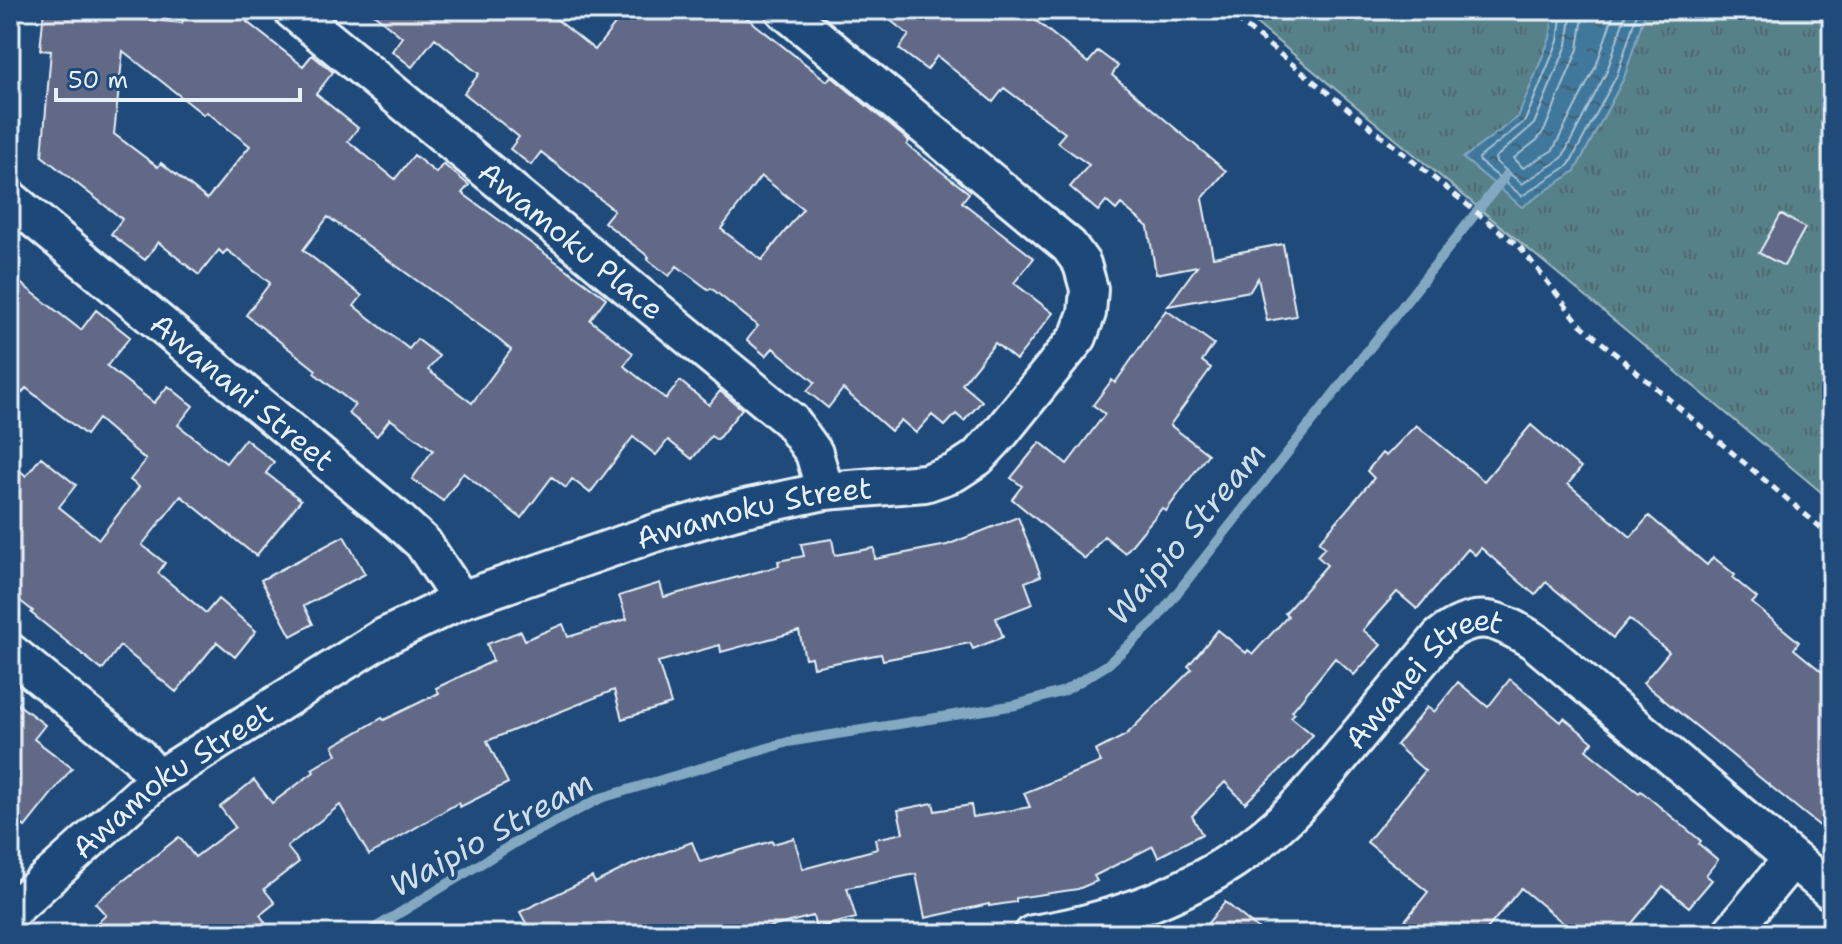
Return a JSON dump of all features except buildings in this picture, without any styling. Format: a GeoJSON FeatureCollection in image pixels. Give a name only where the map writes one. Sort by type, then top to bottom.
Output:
{"type":"FeatureCollection","features":[{"type":"Feature","properties":{"kind":"street","name":"Awamoku Place"},"geometry":{"type":"LineString","coordinates":[[292,10],[791,421],[814,453],[825,491]]}},
{"type":"Feature","properties":{"kind":"street","name":"Awamoku Street"},"geometry":{"type":"LineString","coordinates":[[10,912],[158,779],[382,638],[461,600],[655,533],[740,509],[825,491],[925,483],[954,473],[977,458],[1002,431],[1078,337],[1087,313],[1089,289],[1082,264],[1069,246],[784,10]]}},
{"type":"Feature","properties":{"kind":"street","name":"Awanani Street"},"geometry":{"type":"LineString","coordinates":[[10,199],[399,521],[423,543],[461,600]]}},
{"type":"Feature","properties":{"kind":"street","name":"Awanei Street"},"geometry":{"type":"LineString","coordinates":[[1033,934],[1101,920],[1139,908],[1193,884],[1234,859],[1276,828],[1305,798],[1440,637],[1457,624],[1483,618],[1508,625],[1534,641],[1832,892]]}},
{"type":"Feature","properties":{"kind":"street"},"geometry":{"type":"LineString","coordinates":[[10,652],[138,756],[158,779]]}},
{"type":"Feature","properties":{"kind":"street"},"geometry":{"type":"LineString","coordinates":[[1730,934],[1791,860]]}},
{"type":"Feature","properties":{"kind":"path"},"geometry":{"type":"LineString","coordinates":[[1225,10],[1521,248],[1580,324],[1832,537]]}},
{"type":"Feature","properties":{"kind":"green space"},"geometry":{"type":"Polygon","coordinates":[[[1240,10],[1832,10],[1832,501],[1240,10]]]}},
{"type":"Feature","properties":{"kind":"water"},"geometry":{"type":"Polygon","coordinates":[[[1554,10],[1646,10],[1624,78],[1575,171],[1522,207],[1463,158],[1518,117],[1550,38],[1554,10]]]}},
{"type":"Feature","properties":{"kind":"waterway","name":"Waipio Stream"},"geometry":{"type":"LineString","coordinates":[[365,934],[518,841],[601,798],[788,742],[1016,705],[1064,691],[1107,665],[1155,621],[1505,176]]}}]}
